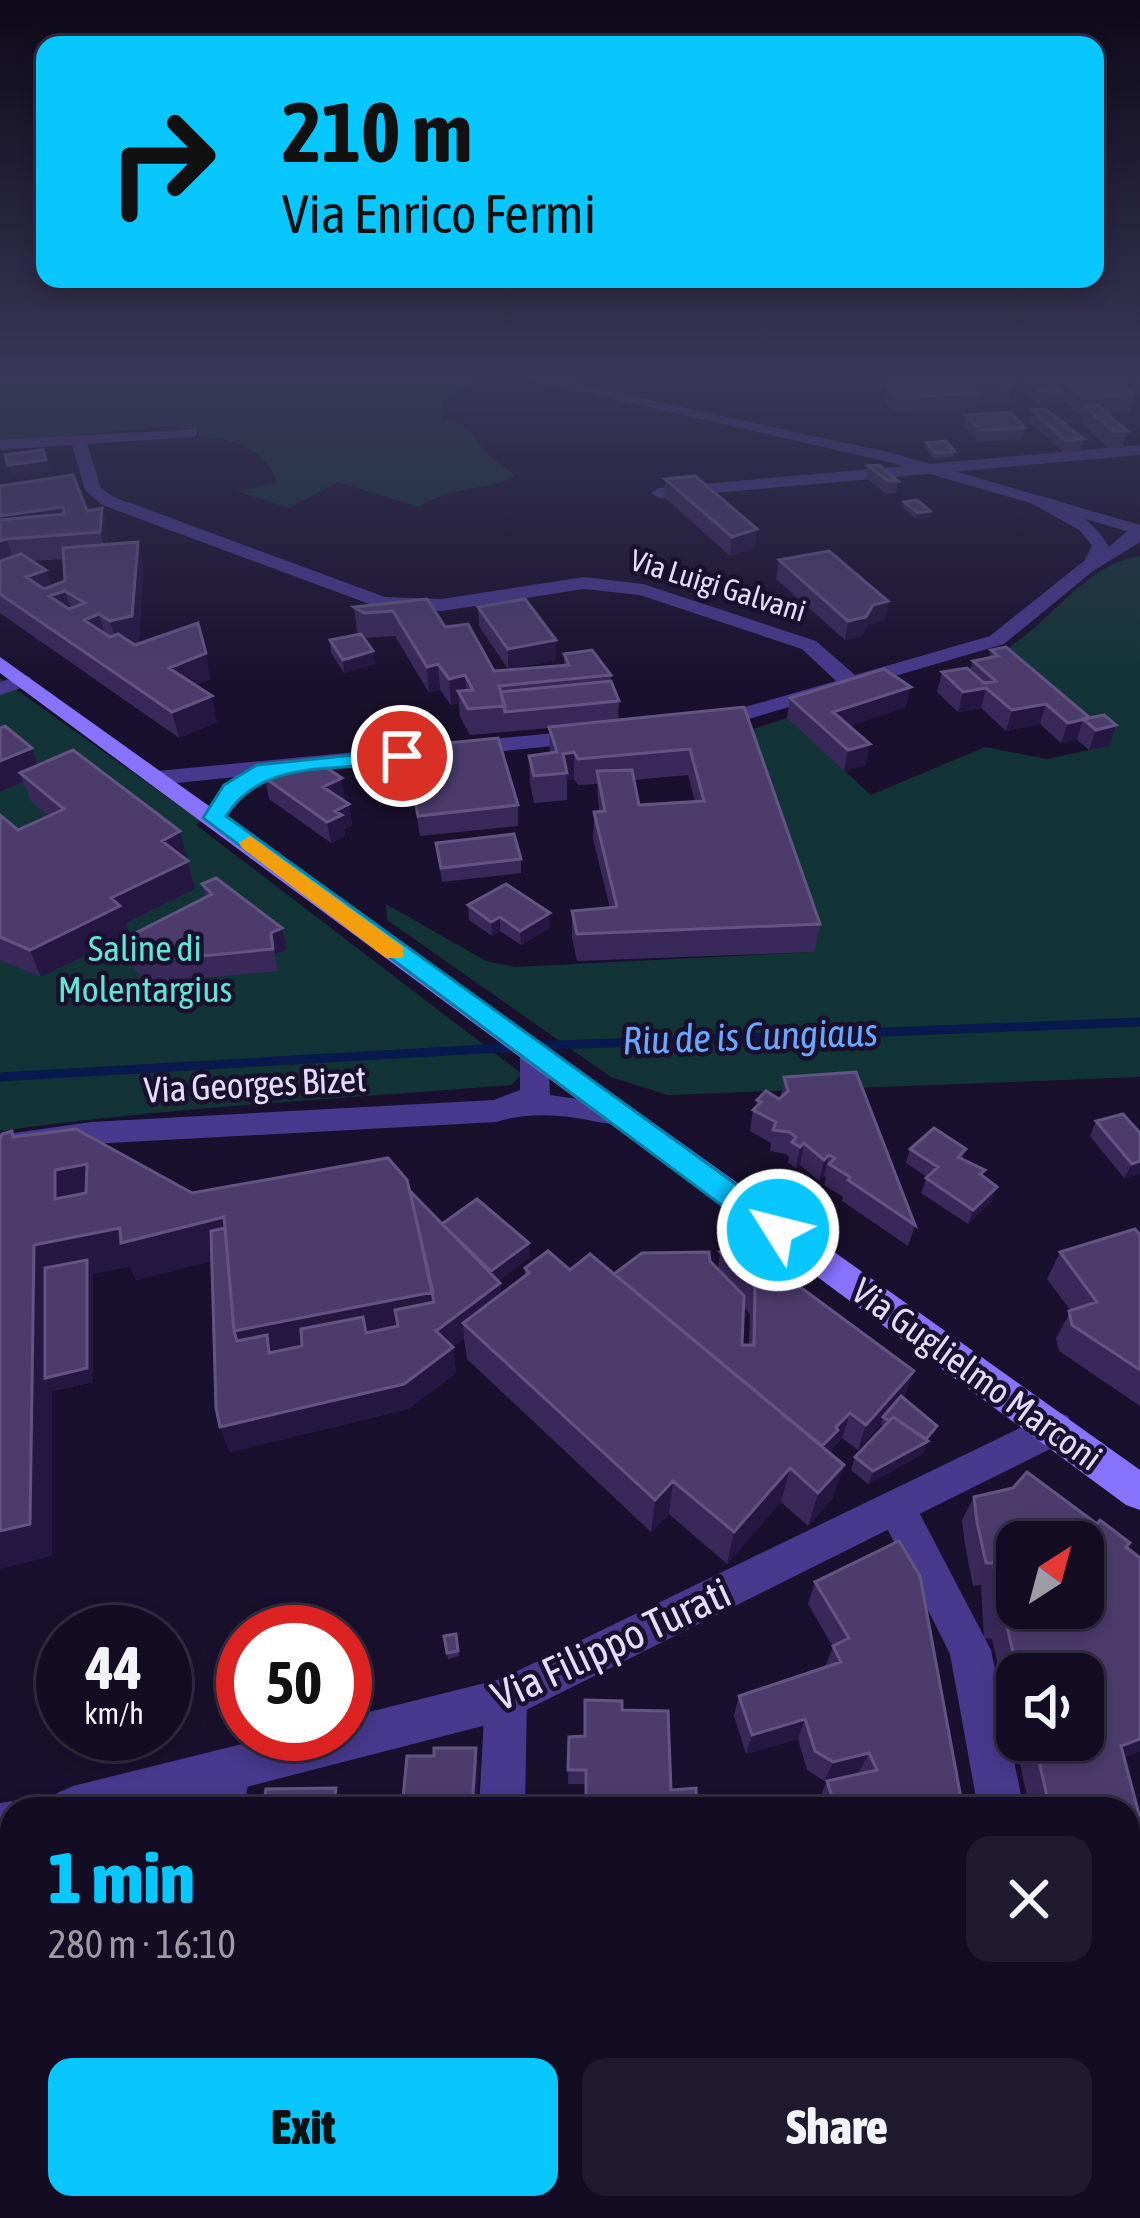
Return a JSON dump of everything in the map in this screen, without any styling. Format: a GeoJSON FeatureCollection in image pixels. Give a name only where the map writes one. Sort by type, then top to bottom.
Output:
{"type":"FeatureCollection","features":[{"type":"Feature","properties":{"kind":"main road","name":"Via Guglielmo Marconi"},"geometry":{"type":"LineString","coordinates":[[0,663],[379,940],[536,1068],[605,1107],[1137,1486]]}},
{"type":"Feature","properties":{"kind":"street","name":"Via Luigi Galvani"},"geometry":{"type":"LineString","coordinates":[[90,479],[93,490],[109,501],[383,603],[442,605],[565,584],[611,584],[809,645],[852,684]]}},
{"type":"Feature","properties":{"kind":"street"},"geometry":{"type":"LineString","coordinates":[[659,494],[805,479]]}},
{"type":"Feature","properties":{"kind":"street"},"geometry":{"type":"LineString","coordinates":[[676,728],[722,723],[997,640],[1016,630],[1103,553],[1133,539],[1137,529],[965,479]]}},
{"type":"Feature","properties":{"kind":"street"},"geometry":{"type":"LineString","coordinates":[[1039,500],[1085,526],[1103,553]]}},
{"type":"Feature","properties":{"kind":"street"},"geometry":{"type":"LineString","coordinates":[[1103,553],[1140,551]]}},
{"type":"Feature","properties":{"kind":"street"},"geometry":{"type":"LineString","coordinates":[[0,689],[23,681]]}},
{"type":"Feature","properties":{"kind":"street"},"geometry":{"type":"LineString","coordinates":[[157,778],[608,735]]}},
{"type":"Feature","properties":{"kind":"street"},"geometry":{"type":"LineString","coordinates":[[181,795],[214,778],[257,770]]}},
{"type":"Feature","properties":{"kind":"street"},"geometry":{"type":"LineString","coordinates":[[214,818],[232,790],[257,770]]}},
{"type":"Feature","properties":{"kind":"street"},"geometry":{"type":"LineString","coordinates":[[514,1105],[535,1096],[536,1068]]}},
{"type":"Feature","properties":{"kind":"street","name":"Via Georges Bizet"},"geometry":{"type":"LineString","coordinates":[[0,1147],[91,1133],[496,1111],[514,1105],[605,1107]]}},
{"type":"Feature","properties":{"kind":"street","name":"Via Filippo Turati"},"geometry":{"type":"LineString","coordinates":[[174,1797],[224,1791],[506,1700],[1054,1428]]}},
{"type":"Feature","properties":{"kind":"street"},"geometry":{"type":"LineString","coordinates":[[896,1508],[970,1650],[999,1797]]}},
{"type":"Feature","properties":{"kind":"street"},"geometry":{"type":"LineString","coordinates":[[502,1797],[506,1700]]}},
{"type":"Feature","properties":{"kind":"green space"},"geometry":{"type":"Polygon","coordinates":[[[275,479],[509,479],[446,494],[419,507],[338,482],[289,508],[237,491],[277,483],[275,479]]]}},
{"type":"Feature","properties":{"kind":"green space"},"geometry":{"type":"Polygon","coordinates":[[[1140,556],[1140,1077],[668,1095],[611,1077],[387,920],[386,904],[486,961],[515,967],[814,952],[741,733],[787,718],[871,795],[985,747],[1047,759],[1108,746],[999,653],[1101,571],[1140,556]]]}},
{"type":"Feature","properties":{"kind":"green space","name":"Saline di Molentargius"},"geometry":{"type":"Polygon","coordinates":[[[0,678],[201,821],[196,825],[522,1074],[511,1085],[191,1110],[0,1131],[0,678]]]}},
{"type":"Feature","properties":{"kind":"building"},"geometry":{"type":"Polygon","coordinates":[[[74,479],[87,511],[102,508],[100,532],[0,541],[0,520],[64,514],[63,507],[0,516],[0,486],[74,479]]]}},
{"type":"Feature","properties":{"kind":"building"},"geometry":{"type":"Polygon","coordinates":[[[665,479],[698,479],[757,529],[732,537],[665,479]]]}},
{"type":"Feature","properties":{"kind":"building"},"geometry":{"type":"Polygon","coordinates":[[[917,500],[930,511],[918,513],[904,502],[917,500]]]}},
{"type":"Feature","properties":{"kind":"building"},"geometry":{"type":"Polygon","coordinates":[[[138,542],[132,616],[110,621],[99,614],[84,620],[110,637],[118,634],[135,645],[198,623],[206,653],[169,668],[212,696],[172,712],[0,594],[0,561],[21,554],[46,570],[26,577],[44,589],[65,581],[63,548],[138,542]],[[65,591],[49,596],[69,609],[85,603],[65,591]]]}},
{"type":"Feature","properties":{"kind":"building"},"geometry":{"type":"Polygon","coordinates":[[[829,551],[888,601],[873,605],[866,617],[848,621],[779,560],[829,551]]]}},
{"type":"Feature","properties":{"kind":"building"},"geometry":{"type":"Polygon","coordinates":[[[427,599],[445,627],[468,624],[494,671],[569,665],[564,654],[592,650],[611,675],[499,686],[505,706],[468,709],[458,691],[473,690],[465,675],[449,679],[438,664],[427,667],[393,611],[364,613],[354,607],[427,599]]]}},
{"type":"Feature","properties":{"kind":"building"},"geometry":{"type":"Polygon","coordinates":[[[525,599],[556,640],[508,649],[478,607],[525,599]]]}},
{"type":"Feature","properties":{"kind":"building"},"geometry":{"type":"Polygon","coordinates":[[[361,634],[373,651],[343,660],[330,640],[361,634]]]}},
{"type":"Feature","properties":{"kind":"building"},"geometry":{"type":"Polygon","coordinates":[[[1006,647],[1090,718],[1068,723],[1046,704],[1012,710],[986,688],[963,692],[942,672],[967,668],[984,683],[996,681],[973,661],[998,656],[991,650],[1006,647]]]}},
{"type":"Feature","properties":{"kind":"building"},"geometry":{"type":"Polygon","coordinates":[[[884,669],[911,687],[833,712],[870,744],[848,750],[790,698],[884,669]]]}},
{"type":"Feature","properties":{"kind":"building"},"geometry":{"type":"Polygon","coordinates":[[[611,681],[619,701],[505,712],[501,692],[611,681]]]}},
{"type":"Feature","properties":{"kind":"building"},"geometry":{"type":"Polygon","coordinates":[[[744,707],[820,924],[577,934],[572,911],[617,907],[594,812],[605,811],[597,771],[632,770],[639,805],[704,801],[690,749],[578,759],[574,752],[563,754],[567,773],[534,776],[529,756],[557,752],[549,727],[744,707]]]}},
{"type":"Feature","properties":{"kind":"building"},"geometry":{"type":"Polygon","coordinates":[[[1104,715],[1116,725],[1096,730],[1083,719],[1104,715]]]}},
{"type":"Feature","properties":{"kind":"building"},"geometry":{"type":"Polygon","coordinates":[[[5,726],[32,748],[0,761],[0,728],[5,726]]]}},
{"type":"Feature","properties":{"kind":"building"},"geometry":{"type":"Polygon","coordinates":[[[498,738],[518,805],[418,816],[405,747],[498,738]]]}},
{"type":"Feature","properties":{"kind":"building"},"geometry":{"type":"Polygon","coordinates":[[[73,750],[180,831],[162,841],[188,861],[111,898],[120,906],[30,950],[0,937],[0,815],[18,830],[64,809],[20,773],[73,750]]]}},
{"type":"Feature","properties":{"kind":"building"},"geometry":{"type":"Polygon","coordinates":[[[315,760],[342,778],[323,787],[349,804],[335,811],[342,815],[327,822],[265,778],[271,775],[266,771],[286,762],[296,769],[315,760]]]}},
{"type":"Feature","properties":{"kind":"building"},"geometry":{"type":"Polygon","coordinates":[[[514,834],[521,859],[441,868],[436,843],[514,834]]]}},
{"type":"Feature","properties":{"kind":"building"},"geometry":{"type":"Polygon","coordinates":[[[216,878],[282,928],[271,933],[273,949],[140,962],[122,940],[212,894],[202,884],[216,878]]]}},
{"type":"Feature","properties":{"kind":"building"},"geometry":{"type":"Polygon","coordinates":[[[506,884],[550,913],[520,931],[500,917],[491,922],[468,905],[506,884]]]}},
{"type":"Feature","properties":{"kind":"building"},"geometry":{"type":"Polygon","coordinates":[[[856,1072],[915,1225],[848,1180],[829,1164],[835,1158],[829,1155],[824,1160],[804,1143],[800,1147],[792,1142],[796,1137],[773,1130],[776,1122],[753,1110],[766,1091],[779,1099],[788,1091],[784,1077],[856,1072]]]}},
{"type":"Feature","properties":{"kind":"building"},"geometry":{"type":"Polygon","coordinates":[[[1123,1114],[1140,1133],[1140,1161],[1132,1164],[1096,1121],[1123,1114]]]}},
{"type":"Feature","properties":{"kind":"building"},"geometry":{"type":"Polygon","coordinates":[[[934,1128],[966,1149],[958,1157],[985,1170],[980,1174],[997,1187],[973,1210],[926,1178],[938,1167],[910,1149],[934,1128]]]}},
{"type":"Feature","properties":{"kind":"building"},"geometry":{"type":"Polygon","coordinates":[[[76,1129],[192,1193],[388,1158],[407,1180],[433,1292],[234,1331],[224,1217],[121,1243],[120,1228],[34,1245],[30,1524],[0,1531],[0,1139],[12,1131],[13,1137],[76,1129]],[[87,1164],[55,1170],[55,1199],[86,1193],[87,1164]]]}},
{"type":"Feature","properties":{"kind":"building"},"geometry":{"type":"Polygon","coordinates":[[[410,1191],[500,1283],[436,1331],[453,1347],[404,1384],[220,1427],[211,1231],[225,1228],[237,1341],[267,1335],[269,1353],[302,1346],[301,1329],[363,1317],[366,1333],[398,1326],[395,1310],[434,1302],[410,1191]]]}},
{"type":"Feature","properties":{"kind":"building"},"geometry":{"type":"Polygon","coordinates":[[[477,1199],[529,1243],[491,1271],[442,1224],[477,1199]]]}},
{"type":"Feature","properties":{"kind":"building"},"geometry":{"type":"Polygon","coordinates":[[[1135,1229],[1140,1235],[1140,1370],[1072,1325],[1069,1311],[1097,1302],[1060,1252],[1135,1229]]]}},
{"type":"Feature","properties":{"kind":"building"},"geometry":{"type":"Polygon","coordinates":[[[750,1250],[914,1371],[866,1425],[850,1413],[822,1446],[614,1274],[642,1253],[709,1252],[710,1261],[744,1296],[742,1345],[754,1345],[755,1287],[720,1252],[750,1250]]]}},
{"type":"Feature","properties":{"kind":"building"},"geometry":{"type":"Polygon","coordinates":[[[548,1251],[570,1270],[590,1254],[844,1465],[818,1493],[790,1468],[734,1532],[673,1481],[655,1500],[463,1323],[529,1273],[525,1268],[548,1251]]]}},
{"type":"Feature","properties":{"kind":"building"},"geometry":{"type":"Polygon","coordinates":[[[87,1260],[87,1368],[45,1378],[45,1268],[87,1260]]]}},
{"type":"Feature","properties":{"kind":"building"},"geometry":{"type":"Polygon","coordinates":[[[901,1396],[937,1426],[926,1439],[893,1417],[889,1421],[883,1417],[901,1396]]]}},
{"type":"Feature","properties":{"kind":"building"},"geometry":{"type":"Polygon","coordinates":[[[893,1417],[928,1441],[873,1471],[855,1457],[893,1417]]]}},
{"type":"Feature","properties":{"kind":"building"},"geometry":{"type":"Polygon","coordinates":[[[1027,1472],[1093,1521],[996,1521],[996,1598],[994,1563],[986,1563],[974,1497],[1013,1488],[1027,1472]]]}},
{"type":"Feature","properties":{"kind":"building"},"geometry":{"type":"Polygon","coordinates":[[[1104,1523],[1130,1543],[1126,1547],[1140,1558],[1140,1739],[1121,1746],[1134,1797],[1047,1797],[1039,1761],[1104,1761],[1104,1653],[1013,1653],[1008,1629],[1104,1629],[1104,1523]]]}},
{"type":"Feature","properties":{"kind":"building"},"geometry":{"type":"Polygon","coordinates":[[[899,1541],[920,1576],[961,1797],[832,1797],[827,1781],[877,1770],[869,1753],[833,1762],[815,1751],[805,1719],[752,1735],[739,1696],[841,1662],[833,1646],[849,1638],[815,1582],[899,1541]]]}},
{"type":"Feature","properties":{"kind":"building"},"geometry":{"type":"Polygon","coordinates":[[[456,1634],[458,1651],[447,1653],[444,1636],[456,1634]]]}},
{"type":"Feature","properties":{"kind":"building"},"geometry":{"type":"Polygon","coordinates":[[[585,1700],[622,1701],[622,1710],[668,1711],[671,1790],[696,1788],[696,1797],[586,1797],[586,1770],[568,1770],[569,1737],[585,1736],[585,1700]]]}},
{"type":"Feature","properties":{"kind":"building"},"geometry":{"type":"Polygon","coordinates":[[[434,1748],[476,1748],[473,1797],[403,1797],[407,1756],[434,1756],[434,1748]]]}},
{"type":"Feature","properties":{"kind":"building"},"geometry":{"type":"Polygon","coordinates":[[[336,1788],[335,1797],[265,1797],[266,1789],[336,1788]]]}},
{"type":"Feature","properties":{"kind":"waterway","name":"Riu de is Cungiaus"},"geometry":{"type":"LineString","coordinates":[[534,1046],[1140,1022]]}},
{"type":"Feature","properties":{"kind":"waterway","name":"Riu de is Cungiaus"},"geometry":{"type":"LineString","coordinates":[[0,1077],[517,1047]]}},
{"type":"Feature","properties":{"kind":"slow traffic"},"geometry":{"type":"LineString","coordinates":[[250,843],[395,952]]}},
{"type":"Feature","properties":{"kind":"route"},"geometry":{"type":"LineString","coordinates":[[402,756],[265,770],[232,790],[214,818],[778,1230]]}}]}
